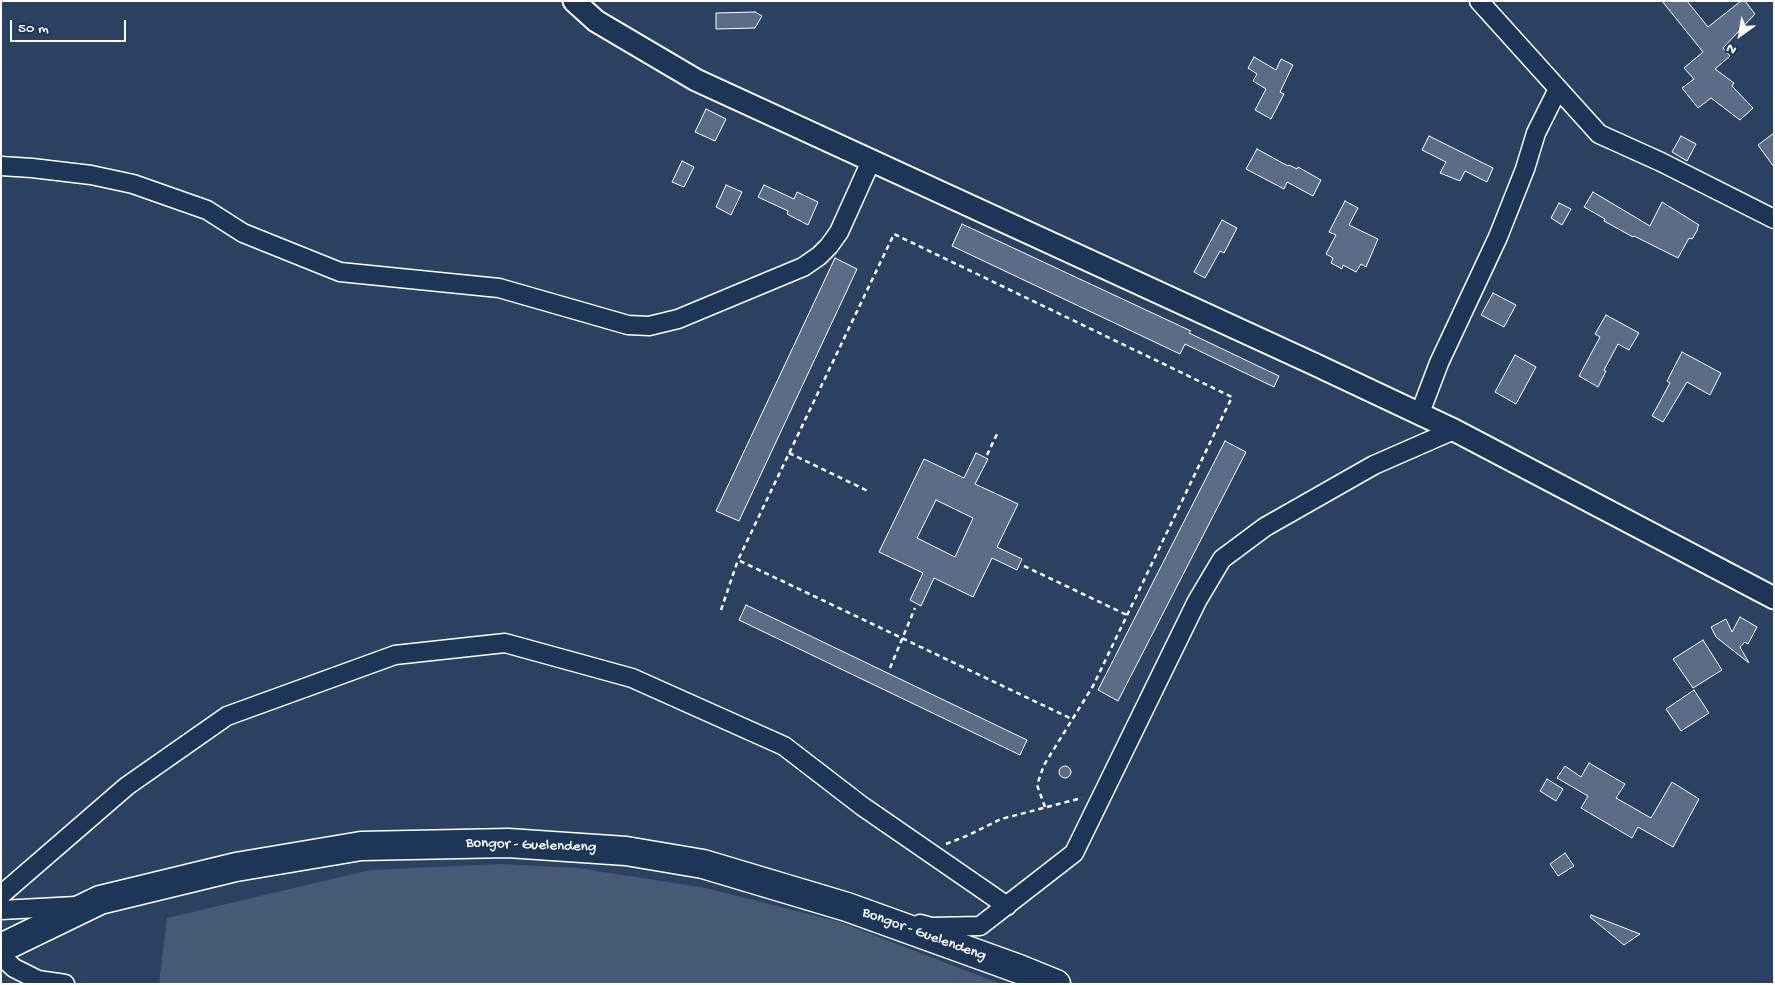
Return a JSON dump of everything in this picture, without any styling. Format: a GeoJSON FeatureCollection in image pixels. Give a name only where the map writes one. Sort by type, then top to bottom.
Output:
{"type":"FeatureCollection","features":[{"type":"Feature","properties":{"kind":"highway","name":"Bongor - Guelendeng"},"geometry":{"type":"LineString","coordinates":[[1,948],[100,900],[236,867],[353,847],[483,842],[626,851],[688,860],[847,907],[1056,984]]}},
{"type":"Feature","properties":{"kind":"street"},"geometry":{"type":"LineString","coordinates":[[574,1],[596,21],[696,80],[1454,430],[1774,598]]}},
{"type":"Feature","properties":{"kind":"street"},"geometry":{"type":"LineString","coordinates":[[1479,1],[1599,134],[1661,162],[1774,219]]}},
{"type":"Feature","properties":{"kind":"street"},"geometry":{"type":"LineString","coordinates":[[1417,413],[1423,405],[1439,363],[1498,238],[1526,169],[1536,133],[1558,88]]}},
{"type":"Feature","properties":{"kind":"street"},"geometry":{"type":"LineString","coordinates":[[1,166],[92,175],[133,184],[207,210],[243,234],[340,272],[499,288],[628,325],[649,326],[678,319],[803,267],[819,256],[839,232],[871,161]]}},
{"type":"Feature","properties":{"kind":"street"},"geometry":{"type":"LineString","coordinates":[[847,907],[931,927],[980,926],[1007,906],[1074,853],[1197,600],[1222,559],[1265,527],[1374,464],[1454,430]]}},
{"type":"Feature","properties":{"kind":"street"},"geometry":{"type":"LineString","coordinates":[[1,895],[127,786],[227,716],[395,655],[505,643],[632,678],[784,746],[862,806],[1007,906]]}},
{"type":"Feature","properties":{"kind":"street"},"geometry":{"type":"LineString","coordinates":[[1,910],[88,906]]}},
{"type":"Feature","properties":{"kind":"street"},"geometry":{"type":"LineString","coordinates":[[1,956],[14,968],[38,980],[64,984]]}},
{"type":"Feature","properties":{"kind":"path"},"geometry":{"type":"LineString","coordinates":[[721,610],[738,560],[894,234],[1232,397],[1093,686],[1044,765],[1037,785],[1045,807]]}},
{"type":"Feature","properties":{"kind":"path"},"geometry":{"type":"LineString","coordinates":[[987,455],[997,434]]}},
{"type":"Feature","properties":{"kind":"path"},"geometry":{"type":"LineString","coordinates":[[789,453],[870,492]]}},
{"type":"Feature","properties":{"kind":"path"},"geometry":{"type":"LineString","coordinates":[[738,560],[1072,719]]}},
{"type":"Feature","properties":{"kind":"path"},"geometry":{"type":"LineString","coordinates":[[1024,566],[1127,615]]}},
{"type":"Feature","properties":{"kind":"path"},"geometry":{"type":"LineString","coordinates":[[890,668],[915,608]]}},
{"type":"Feature","properties":{"kind":"path"},"geometry":{"type":"LineString","coordinates":[[928,851],[969,835],[1001,818],[1103,792]]}},
{"type":"Feature","properties":{"kind":"shaded area"},"geometry":{"type":"Polygon","coordinates":[[[500,864],[578,868],[706,888],[840,922],[1001,984],[159,984],[167,918],[370,870],[500,864]]]}},
{"type":"Feature","properties":{"kind":"building"},"geometry":{"type":"Polygon","coordinates":[[[1662,1],[1687,1],[1708,27],[1741,1],[1745,1],[1755,14],[1723,48],[1730,56],[1715,69],[1734,83],[1732,86],[1753,108],[1740,120],[1711,98],[1698,108],[1682,88],[1694,79],[1684,68],[1703,52],[1662,1]]]}},
{"type":"Feature","properties":{"kind":"building"},"geometry":{"type":"Polygon","coordinates":[[[755,12],[762,16],[755,28],[716,29],[716,13],[755,12]]]}},
{"type":"Feature","properties":{"kind":"building"},"geometry":{"type":"Polygon","coordinates":[[[1254,57],[1276,70],[1281,59],[1293,65],[1280,92],[1284,94],[1271,119],[1255,110],[1266,89],[1253,81],[1257,74],[1248,68],[1254,57]]]}},
{"type":"Feature","properties":{"kind":"building"},"geometry":{"type":"Polygon","coordinates":[[[706,109],[726,119],[715,141],[695,132],[706,109]]]}},
{"type":"Feature","properties":{"kind":"building"},"geometry":{"type":"Polygon","coordinates":[[[1774,133],[1774,167],[1758,145],[1774,133]]]}},
{"type":"Feature","properties":{"kind":"building"},"geometry":{"type":"Polygon","coordinates":[[[1429,136],[1493,168],[1487,182],[1465,171],[1460,181],[1440,173],[1446,162],[1422,150],[1429,136]]]}},
{"type":"Feature","properties":{"kind":"building"},"geometry":{"type":"Polygon","coordinates":[[[1681,136],[1696,144],[1687,161],[1672,152],[1681,136]]]}},
{"type":"Feature","properties":{"kind":"building"},"geometry":{"type":"Polygon","coordinates":[[[1257,149],[1288,166],[1297,169],[1298,167],[1321,180],[1313,196],[1287,182],[1284,189],[1246,169],[1257,149]]]}},
{"type":"Feature","properties":{"kind":"building"},"geometry":{"type":"Polygon","coordinates":[[[682,161],[694,167],[684,187],[672,182],[682,161]]]}},
{"type":"Feature","properties":{"kind":"building"},"geometry":{"type":"Polygon","coordinates":[[[726,185],[742,192],[731,215],[716,207],[726,185]]]}},
{"type":"Feature","properties":{"kind":"building"},"geometry":{"type":"Polygon","coordinates":[[[764,185],[794,199],[797,192],[818,202],[808,225],[787,214],[788,211],[758,197],[764,185]]]}},
{"type":"Feature","properties":{"kind":"building"},"geometry":{"type":"Polygon","coordinates":[[[1593,192],[1650,226],[1662,202],[1699,225],[1698,229],[1692,239],[1689,238],[1678,258],[1633,237],[1584,207],[1593,192]]]}},
{"type":"Feature","properties":{"kind":"building"},"geometry":{"type":"Polygon","coordinates":[[[1345,201],[1358,208],[1349,225],[1378,239],[1366,267],[1361,264],[1356,272],[1343,265],[1342,269],[1331,263],[1333,258],[1326,254],[1336,235],[1329,232],[1345,201]]]}},
{"type":"Feature","properties":{"kind":"building"},"geometry":{"type":"Polygon","coordinates":[[[1559,203],[1571,209],[1562,225],[1551,218],[1559,203]]]}},
{"type":"Feature","properties":{"kind":"building"},"geometry":{"type":"Polygon","coordinates":[[[1222,220],[1237,228],[1224,253],[1220,251],[1205,278],[1194,272],[1222,220]]]}},
{"type":"Feature","properties":{"kind":"building"},"geometry":{"type":"Polygon","coordinates":[[[962,224],[1191,331],[1189,333],[1279,376],[1274,387],[1185,344],[1180,354],[952,246],[962,224]]]}},
{"type":"Feature","properties":{"kind":"building"},"geometry":{"type":"Polygon","coordinates":[[[835,258],[857,269],[739,521],[716,511],[835,258]]]}},
{"type":"Feature","properties":{"kind":"building"},"geometry":{"type":"Polygon","coordinates":[[[1493,293],[1516,305],[1504,327],[1481,315],[1493,293]]]}},
{"type":"Feature","properties":{"kind":"building"},"geometry":{"type":"Polygon","coordinates":[[[1606,315],[1639,333],[1629,350],[1618,344],[1604,370],[1606,371],[1598,387],[1579,376],[1600,337],[1595,334],[1606,315]]]}},
{"type":"Feature","properties":{"kind":"building"},"geometry":{"type":"Polygon","coordinates":[[[1682,352],[1721,373],[1710,395],[1687,382],[1663,422],[1652,416],[1670,383],[1667,381],[1682,352]]]}},
{"type":"Feature","properties":{"kind":"building"},"geometry":{"type":"Polygon","coordinates":[[[1515,355],[1536,367],[1516,404],[1495,392],[1515,355]]]}},
{"type":"Feature","properties":{"kind":"building"},"geometry":{"type":"Polygon","coordinates":[[[1225,441],[1246,452],[1118,701],[1098,690],[1225,441]]]}},
{"type":"Feature","properties":{"kind":"building"},"geometry":{"type":"Polygon","coordinates":[[[976,453],[988,459],[975,484],[1018,504],[997,547],[1022,559],[1017,570],[992,558],[973,597],[934,578],[921,606],[910,600],[923,573],[879,552],[924,459],[964,478],[976,453]],[[936,500],[917,538],[955,557],[973,518],[936,500]]]}},
{"type":"Feature","properties":{"kind":"building"},"geometry":{"type":"Polygon","coordinates":[[[746,605],[1027,740],[1020,755],[739,620],[746,605]]]}},
{"type":"Feature","properties":{"kind":"building"},"geometry":{"type":"Polygon","coordinates":[[[1740,617],[1757,627],[1748,644],[1745,642],[1740,647],[1749,663],[1716,637],[1711,627],[1726,619],[1732,632],[1740,617]]]}},
{"type":"Feature","properties":{"kind":"building"},"geometry":{"type":"Polygon","coordinates":[[[1703,640],[1722,670],[1693,688],[1673,659],[1703,640]]]}},
{"type":"Feature","properties":{"kind":"building"},"geometry":{"type":"Polygon","coordinates":[[[1694,690],[1709,713],[1681,731],[1666,709],[1694,690]]]}},
{"type":"Feature","properties":{"kind":"building"},"geometry":{"type":"Polygon","coordinates":[[[1589,763],[1625,784],[1616,798],[1651,818],[1672,782],[1699,799],[1673,847],[1638,827],[1632,838],[1581,808],[1588,796],[1557,778],[1565,766],[1581,777],[1589,763]]]}},
{"type":"Feature","properties":{"kind":"building"},"geometry":{"type":"Polygon","coordinates":[[[1067,766],[1070,767],[1070,777],[1063,778],[1060,777],[1059,770],[1060,767],[1067,766]]]}},
{"type":"Feature","properties":{"kind":"building"},"geometry":{"type":"Polygon","coordinates":[[[1547,779],[1563,789],[1556,801],[1540,791],[1547,779]]]}},
{"type":"Feature","properties":{"kind":"building"},"geometry":{"type":"Polygon","coordinates":[[[1565,853],[1574,866],[1558,876],[1550,864],[1565,853]]]}},
{"type":"Feature","properties":{"kind":"building"},"geometry":{"type":"Polygon","coordinates":[[[1591,915],[1640,934],[1624,945],[1590,917],[1591,915]]]}}]}
